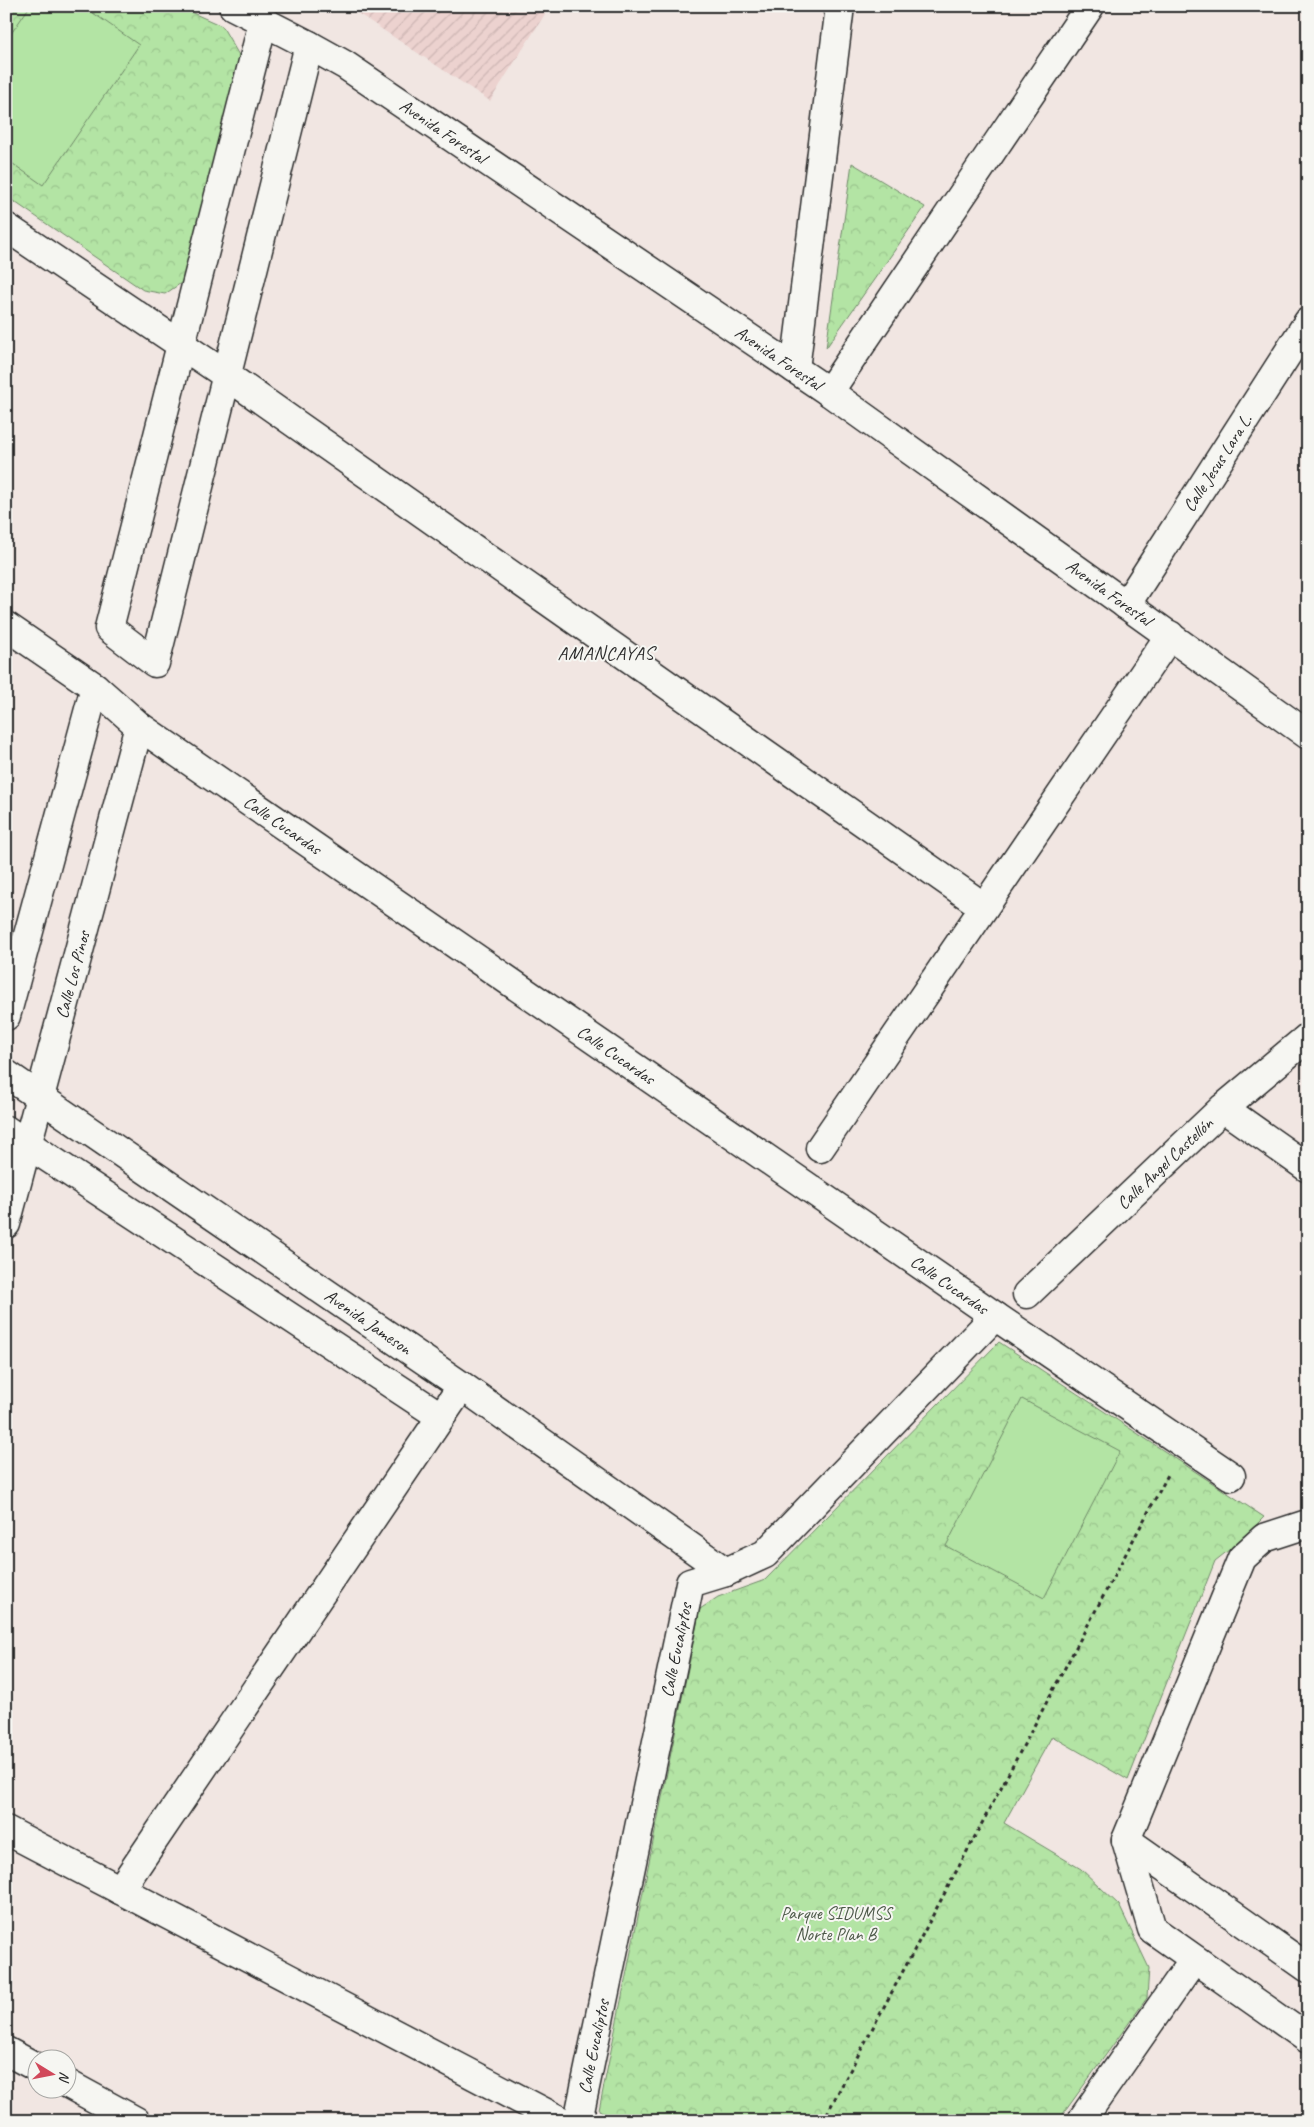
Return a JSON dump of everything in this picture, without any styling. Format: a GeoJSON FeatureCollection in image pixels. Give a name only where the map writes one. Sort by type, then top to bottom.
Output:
{"type":"FeatureCollection","features":[{"type":"Feature","properties":{"kind":"street","name":"Avenida Forestal"},"geometry":{"type":"LineString","coordinates":[[233,6],[345,65],[796,369],[1170,635],[1308,736]]}},
{"type":"Feature","properties":{"kind":"street"},"geometry":{"type":"LineString","coordinates":[[796,369],[840,6]]}},
{"type":"Feature","properties":{"kind":"street"},"geometry":{"type":"LineString","coordinates":[[829,392],[1090,6]]}},
{"type":"Feature","properties":{"kind":"street"},"geometry":{"type":"LineString","coordinates":[[263,22],[109,628],[155,663],[310,45]]}},
{"type":"Feature","properties":{"kind":"street"},"geometry":{"type":"LineString","coordinates":[[6,227],[182,344],[984,907]]}},
{"type":"Feature","properties":{"kind":"street","name":"Calle Jesus Lara L."},"geometry":{"type":"LineString","coordinates":[[1126,604],[1308,322]]}},
{"type":"Feature","properties":{"kind":"street","name":"Calle Cucardas"},"geometry":{"type":"LineString","coordinates":[[6,626],[96,686],[139,726],[995,1316],[1232,1476]]}},
{"type":"Feature","properties":{"kind":"street"},"geometry":{"type":"LineString","coordinates":[[820,1148],[1170,635]]}},
{"type":"Feature","properties":{"kind":"street"},"geometry":{"type":"LineString","coordinates":[[6,1016],[96,686]]}},
{"type":"Feature","properties":{"kind":"street","name":"Calle Los Pinos"},"geometry":{"type":"LineString","coordinates":[[6,1224],[16,1137],[40,1096],[139,726]]}},
{"type":"Feature","properties":{"kind":"street","name":"Calle Angel Castellón"},"geometry":{"type":"LineString","coordinates":[[1027,1294],[1223,1108],[1308,1037]]}},
{"type":"Feature","properties":{"kind":"street","name":"Avenida Jameson"},"geometry":{"type":"LineString","coordinates":[[6,1074],[462,1386],[726,1572]]}},
{"type":"Feature","properties":{"kind":"street"},"geometry":{"type":"LineString","coordinates":[[1223,1108],[1308,1168]]}},
{"type":"Feature","properties":{"kind":"street"},"geometry":{"type":"LineString","coordinates":[[16,1137],[440,1416]]}},
{"type":"Feature","properties":{"kind":"street","name":"Calle Eucaliptos"},"geometry":{"type":"LineString","coordinates":[[578,2121],[690,1583],[726,1572],[765,1554],[995,1316]]}},
{"type":"Feature","properties":{"kind":"street"},"geometry":{"type":"LineString","coordinates":[[120,1890],[462,1386]]}},
{"type":"Feature","properties":{"kind":"street"},"geometry":{"type":"LineString","coordinates":[[1306,1526],[1264,1538],[1242,1558],[1126,1840],[1152,1929],[1308,2039]]}},
{"type":"Feature","properties":{"kind":"street"},"geometry":{"type":"LineString","coordinates":[[6,1830],[561,2121]]}},
{"type":"Feature","properties":{"kind":"street"},"geometry":{"type":"LineString","coordinates":[[1126,1840],[1308,1968]]}},
{"type":"Feature","properties":{"kind":"street"},"geometry":{"type":"LineString","coordinates":[[1082,2121],[1194,1959]]}},
{"type":"Feature","properties":{"kind":"street"},"geometry":{"type":"LineString","coordinates":[[6,2051],[28,2063]]}},
{"type":"Feature","properties":{"kind":"street"},"geometry":{"type":"LineString","coordinates":[[78,2089],[136,2121]]}},
{"type":"Feature","properties":{"kind":"path"},"geometry":{"type":"LineString","coordinates":[[823,2121],[1185,1444]]}},
{"type":"Feature","properties":{"kind":"shaded area"},"geometry":{"type":"Polygon","coordinates":[[[359,6],[550,6],[490,101],[356,12],[359,6]]]}},
{"type":"Feature","properties":{"kind":"green space"},"geometry":{"type":"Polygon","coordinates":[[[6,6],[177,6],[222,26],[240,57],[184,281],[165,294],[143,290],[6,196],[6,6]]]}},
{"type":"Feature","properties":{"kind":"green space"},"geometry":{"type":"Polygon","coordinates":[[[30,6],[83,6],[139,45],[43,185],[6,159],[6,41],[30,6]]]}},
{"type":"Feature","properties":{"kind":"green space"},"geometry":{"type":"Polygon","coordinates":[[[852,163],[925,207],[826,348],[852,163]]]}},
{"type":"Feature","properties":{"kind":"green space","name":"Parque SIDUMSS Norte Plan B"},"geometry":{"type":"Polygon","coordinates":[[[999,1342],[1264,1517],[1239,1542],[1215,1561],[1128,1780],[1052,1736],[1004,1823],[1081,1869],[1119,1905],[1149,1968],[1147,1998],[1058,2121],[619,2121],[599,2110],[700,1609],[718,1597],[765,1580],[999,1342]]]}},
{"type":"Feature","properties":{"kind":"green space"},"geometry":{"type":"Polygon","coordinates":[[[1022,1399],[1120,1451],[1044,1598],[946,1546],[1022,1399]]]}},
{"type":"Feature","properties":{"kind":"district","name":"AMANCAYAS"},"geometry":{"type":"Point","coordinates":[606,653]}}]}
